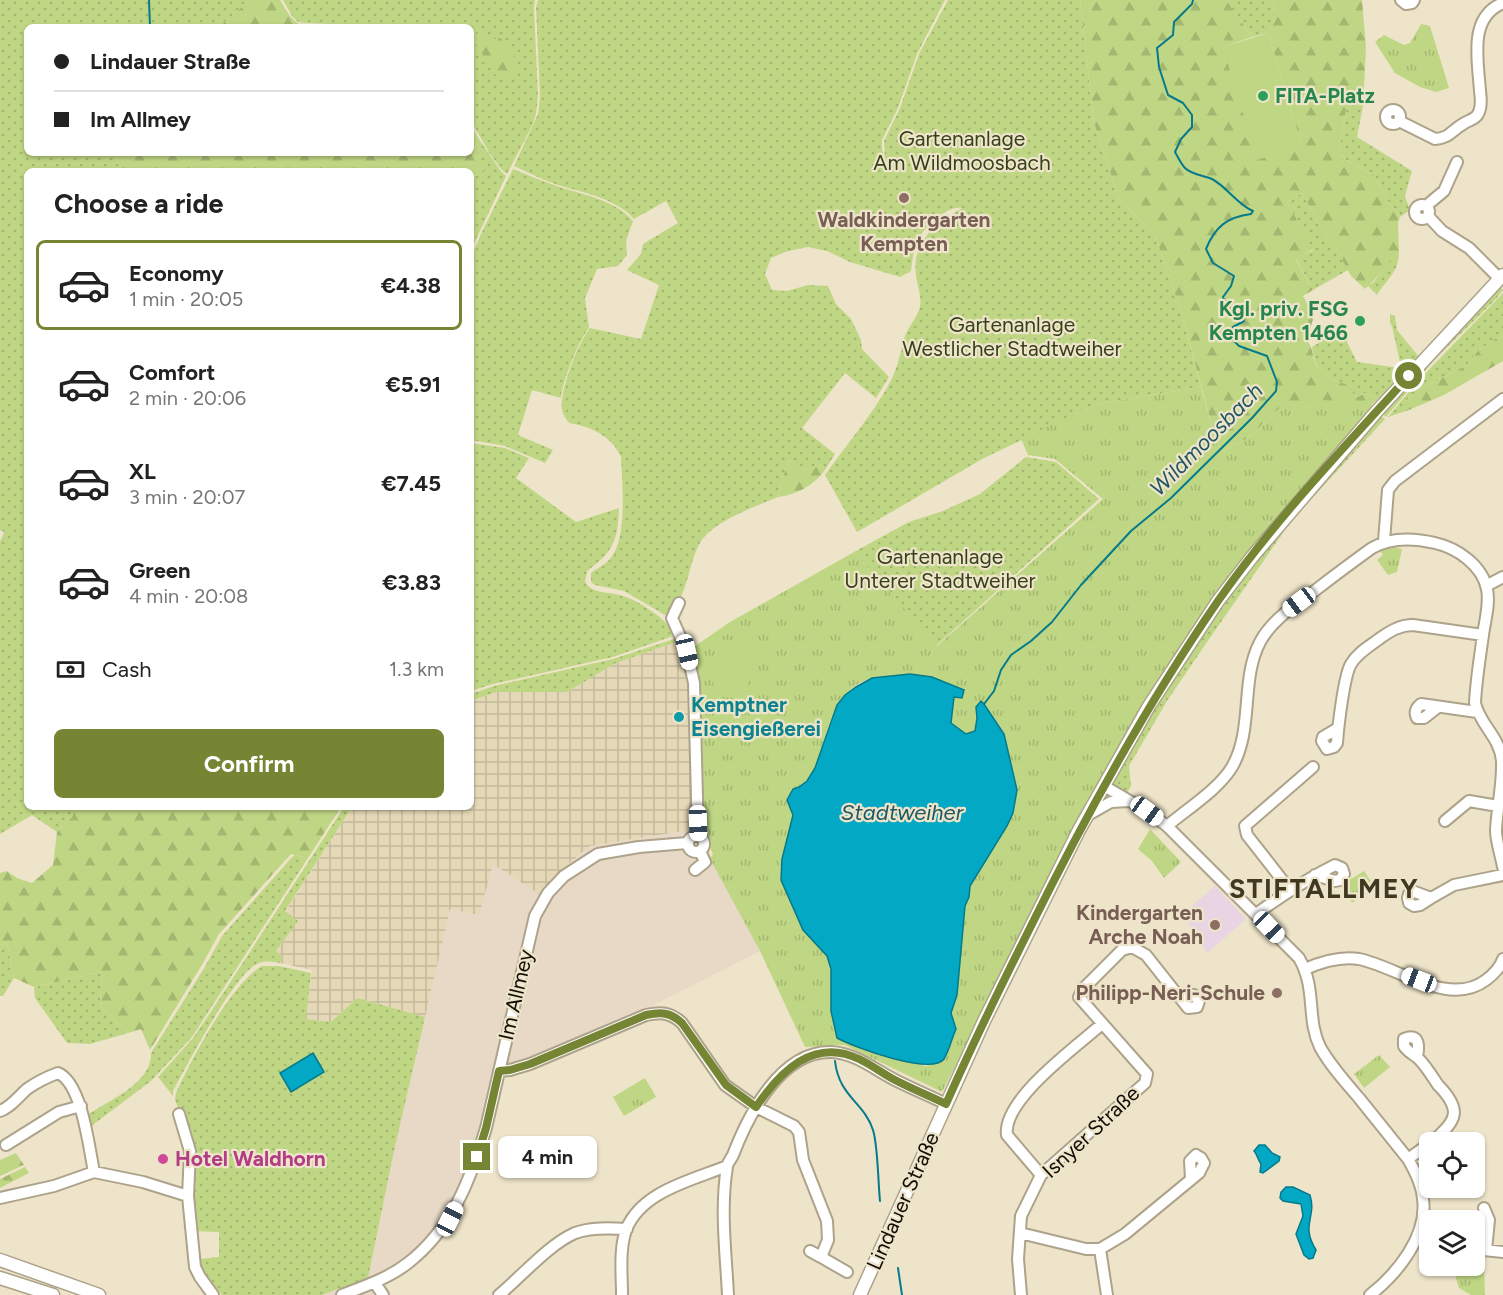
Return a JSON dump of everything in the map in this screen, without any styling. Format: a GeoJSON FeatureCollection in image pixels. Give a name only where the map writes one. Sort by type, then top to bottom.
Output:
{"type":"FeatureCollection","features":[{"type":"Feature","properties":{"kind":"main road","name":"Lindauer Straße"},"geometry":{"type":"LineString","coordinates":[[860,1295],[984,1021],[1079,830],[1155,697],[1218,601],[1252,557],[1377,411],[1502,277]]}},
{"type":"Feature","properties":{"kind":"main road"},"geometry":{"type":"LineString","coordinates":[[0,1260],[99,1295]]}},
{"type":"Feature","properties":{"kind":"main road"},"geometry":{"type":"LineString","coordinates":[[0,1278],[52,1295]]}},
{"type":"Feature","properties":{"kind":"street"},"geometry":{"type":"LineString","coordinates":[[1401,0],[1406,4],[1414,0]]}},
{"type":"Feature","properties":{"kind":"street"},"geometry":{"type":"LineString","coordinates":[[1399,121],[1435,140],[1451,135],[1463,123],[1469,122],[1479,114],[1481,97],[1477,53],[1478,30],[1493,7],[1503,3]]}},
{"type":"Feature","properties":{"kind":"street"},"geometry":{"type":"LineString","coordinates":[[1457,162],[1444,191],[1427,211],[1442,231],[1469,248],[1502,277]]}},
{"type":"Feature","properties":{"kind":"street"},"geometry":{"type":"LineString","coordinates":[[1384,541],[1388,490],[1395,481],[1503,399]]}},
{"type":"Feature","properties":{"kind":"street"},"geometry":{"type":"LineString","coordinates":[[1167,826],[1219,783],[1232,768],[1242,737],[1253,662],[1260,642],[1269,628],[1292,608],[1384,541],[1421,540],[1444,545],[1464,555],[1475,567],[1486,586],[1488,598],[1475,695],[1477,712],[1490,729],[1500,748],[1502,762],[1496,834],[1503,867]]}},
{"type":"Feature","properties":{"kind":"street"},"geometry":{"type":"LineString","coordinates":[[1486,586],[1503,577]]}},
{"type":"Feature","properties":{"kind":"street"},"geometry":{"type":"LineString","coordinates":[[680,603],[672,618],[687,652],[694,683],[698,836],[704,841],[700,851]]}},
{"type":"Feature","properties":{"kind":"street"},"geometry":{"type":"LineString","coordinates":[[1338,728],[1350,664],[1358,655],[1389,632],[1404,625],[1413,625],[1483,635]]}},
{"type":"Feature","properties":{"kind":"street"},"geometry":{"type":"LineString","coordinates":[[1438,707],[1477,712]]}},
{"type":"Feature","properties":{"kind":"street"},"geometry":{"type":"LineString","coordinates":[[1290,890],[1247,835],[1245,826],[1313,767]]}},
{"type":"Feature","properties":{"kind":"street"},"geometry":{"type":"LineString","coordinates":[[1104,786],[1167,826],[1290,949],[1305,969],[1312,994],[1313,1023],[1320,1047],[1415,1170],[1424,1200],[1417,1238],[1397,1269],[1370,1295]]}},
{"type":"Feature","properties":{"kind":"street"},"geometry":{"type":"LineString","coordinates":[[1088,815],[1111,802],[1129,801]]}},
{"type":"Feature","properties":{"kind":"street"},"geometry":{"type":"LineString","coordinates":[[1445,821],[1469,801],[1498,806]]}},
{"type":"Feature","properties":{"kind":"street","name":"Im Allmey"},"geometry":{"type":"LineString","coordinates":[[342,1295],[375,1283],[408,1263],[450,1219],[477,1157],[486,1128],[535,916],[548,893],[564,876],[598,854],[639,847],[687,843],[691,837],[698,836]]}},
{"type":"Feature","properties":{"kind":"street"},"geometry":{"type":"LineString","coordinates":[[687,843],[693,852],[700,851]]}},
{"type":"Feature","properties":{"kind":"street"},"geometry":{"type":"LineString","coordinates":[[694,870],[705,862],[700,851]]}},
{"type":"Feature","properties":{"kind":"street"},"geometry":{"type":"LineString","coordinates":[[1256,914],[1315,875]]}},
{"type":"Feature","properties":{"kind":"street"},"geometry":{"type":"LineString","coordinates":[[1431,898],[1455,885],[1503,875]]}},
{"type":"Feature","properties":{"kind":"street"},"geometry":{"type":"LineString","coordinates":[[1041,1176],[1007,1135],[1006,1127],[1008,1119],[1023,1094],[1102,1024],[1079,997],[1082,990],[1122,950],[1132,947],[1142,951],[1178,994]]}},
{"type":"Feature","properties":{"kind":"street"},"geometry":{"type":"LineString","coordinates":[[1305,969],[1335,960],[1358,959],[1438,987],[1460,990],[1482,983],[1501,966],[1503,959]]}},
{"type":"Feature","properties":{"kind":"street"},"geometry":{"type":"LineString","coordinates":[[499,1071],[530,1064],[646,1015],[661,1012],[673,1015],[682,1023],[726,1085],[756,1107],[786,1122],[798,1132],[803,1160],[827,1221],[828,1240],[821,1257]]}},
{"type":"Feature","properties":{"kind":"street","name":"Isnyer Straße"},"geometry":{"type":"LineString","coordinates":[[1021,1295],[1017,1259],[1021,1216],[1041,1176],[1145,1083],[1147,1074],[1102,1024]]}},
{"type":"Feature","properties":{"kind":"street"},"geometry":{"type":"LineString","coordinates":[[728,1295],[725,1244],[727,1166],[766,1091],[790,1066],[809,1055],[838,1053],[857,1058],[896,1081],[946,1104]]}},
{"type":"Feature","properties":{"kind":"street"},"geometry":{"type":"LineString","coordinates":[[1408,1159],[1450,1125],[1454,1115],[1453,1106],[1445,1093],[1417,1057]]}},
{"type":"Feature","properties":{"kind":"street"},"geometry":{"type":"LineString","coordinates":[[0,1111],[28,1089],[58,1073],[68,1081],[77,1094],[94,1172]]}},
{"type":"Feature","properties":{"kind":"street"},"geometry":{"type":"LineString","coordinates":[[6,1145],[59,1112],[81,1106]]}},
{"type":"Feature","properties":{"kind":"street"},"geometry":{"type":"LineString","coordinates":[[179,1114],[190,1151],[188,1196],[195,1267],[213,1295]]}},
{"type":"Feature","properties":{"kind":"street"},"geometry":{"type":"LineString","coordinates":[[622,1295],[621,1260],[627,1229],[643,1207],[668,1190],[727,1166]]}},
{"type":"Feature","properties":{"kind":"street"},"geometry":{"type":"LineString","coordinates":[[0,1198],[54,1186],[94,1172],[143,1182],[188,1196]]}},
{"type":"Feature","properties":{"kind":"street"},"geometry":{"type":"LineString","coordinates":[[1020,1233],[1086,1249],[1100,1250],[1125,1234],[1191,1178]]}},
{"type":"Feature","properties":{"kind":"street"},"geometry":{"type":"LineString","coordinates":[[1485,1210],[1489,1220],[1485,1233]]}},
{"type":"Feature","properties":{"kind":"street"},"geometry":{"type":"LineString","coordinates":[[499,1295],[549,1251],[575,1233],[612,1228],[627,1229]]}},
{"type":"Feature","properties":{"kind":"street"},"geometry":{"type":"LineString","coordinates":[[1100,1250],[1107,1295]]}},
{"type":"Feature","properties":{"kind":"street"},"geometry":{"type":"LineString","coordinates":[[1485,1250],[1503,1252]]}},
{"type":"Feature","properties":{"kind":"street"},"geometry":{"type":"LineString","coordinates":[[810,1251],[847,1272]]}},
{"type":"Feature","properties":{"kind":"street"},"geometry":{"type":"LineString","coordinates":[[375,1283],[383,1295]]}},
{"type":"Feature","properties":{"kind":"shaded area"},"geometry":{"type":"Polygon","coordinates":[[[679,641],[692,684],[696,829],[590,846],[560,871],[539,894],[493,864],[479,915],[450,909],[425,1017],[357,998],[331,1022],[305,1019],[312,970],[280,963],[282,956],[276,951],[297,921],[285,912],[350,810],[474,810],[474,700],[496,692],[567,692],[616,663],[679,641]]]}},
{"type":"Feature","properties":{"kind":"shaded area"},"geometry":{"type":"Polygon","coordinates":[[[696,829],[760,951],[648,1008],[510,1067],[496,1068],[471,1153],[447,1216],[407,1259],[371,1280],[383,1295],[322,1295],[368,1277],[394,1151],[450,908],[493,863],[539,894],[560,871],[590,846],[696,829]]]}},
{"type":"Feature","properties":{"kind":"shaded area","name":"Kindergarten Arche Noah"},"geometry":{"type":"Polygon","coordinates":[[[1215,886],[1246,919],[1207,953],[1183,914],[1215,886]]]}},
{"type":"Feature","properties":{"kind":"green space"},"geometry":{"type":"Polygon","coordinates":[[[0,0],[250,0],[222,24],[24,24],[24,156],[116,156],[119,168],[24,168],[24,810],[75,810],[72,817],[57,832],[32,815],[0,834],[0,542],[4,532],[0,530],[0,0]]]}},
{"type":"Feature","properties":{"kind":"green space"},"geometry":{"type":"Polygon","coordinates":[[[250,0],[280,0],[293,19],[300,24],[222,24],[250,0]]]}},
{"type":"Feature","properties":{"kind":"green space"},"geometry":{"type":"Polygon","coordinates":[[[283,0],[535,0],[538,96],[536,114],[507,174],[490,154],[474,126],[474,24],[306,23],[298,22],[283,0]]]}},
{"type":"Feature","properties":{"kind":"green space"},"geometry":{"type":"Polygon","coordinates":[[[538,0],[945,0],[917,54],[898,108],[882,140],[885,158],[884,141],[900,108],[919,54],[948,0],[1080,0],[1094,123],[1119,199],[1155,235],[1182,315],[1201,387],[1097,404],[984,458],[857,532],[825,475],[871,413],[895,371],[905,336],[920,307],[916,263],[922,243],[935,227],[962,208],[955,208],[941,215],[922,233],[915,246],[911,271],[900,277],[850,262],[827,251],[808,247],[788,251],[771,258],[765,274],[772,290],[787,291],[808,285],[828,286],[836,304],[851,319],[861,340],[862,349],[889,377],[876,398],[845,373],[802,428],[835,454],[825,470],[820,465],[804,471],[791,460],[787,463],[778,497],[739,514],[711,530],[698,546],[679,600],[665,615],[624,591],[595,585],[591,582],[591,573],[606,563],[616,550],[622,525],[621,457],[612,443],[600,433],[569,423],[562,410],[563,391],[575,356],[590,328],[641,339],[659,285],[627,270],[641,254],[643,244],[678,223],[666,201],[634,219],[608,201],[552,183],[514,166],[538,114],[540,96],[536,7],[538,0]]]}},
{"type":"Feature","properties":{"kind":"green space"},"geometry":{"type":"Polygon","coordinates":[[[1080,0],[1226,0],[1252,37],[1223,47],[1302,146],[1268,33],[1275,8],[1272,0],[1362,0],[1366,47],[1363,106],[1347,103],[1339,149],[1346,160],[1374,175],[1389,203],[1400,217],[1398,222],[1399,253],[1365,289],[1351,276],[1331,239],[1327,240],[1302,193],[1287,202],[1313,249],[1296,260],[1313,290],[1303,296],[1314,316],[1307,340],[1316,365],[1330,378],[1353,387],[1353,394],[1358,397],[1365,393],[1379,398],[1371,405],[1284,404],[1248,438],[1223,451],[1217,445],[1182,315],[1155,235],[1119,199],[1094,123],[1080,0]]]}},
{"type":"Feature","properties":{"kind":"green space"},"geometry":{"type":"Polygon","coordinates":[[[1226,0],[1272,0],[1275,8],[1268,33],[1252,37],[1226,0]]]}},
{"type":"Feature","properties":{"kind":"green space"},"geometry":{"type":"Polygon","coordinates":[[[1421,24],[1430,26],[1449,88],[1436,92],[1420,87],[1395,73],[1375,42],[1384,35],[1404,45],[1410,43],[1421,24]]]}},
{"type":"Feature","properties":{"kind":"green space"},"geometry":{"type":"Polygon","coordinates":[[[479,32],[489,40],[500,38],[511,49],[517,68],[510,79],[494,74],[474,40],[474,36],[479,32]]]}},
{"type":"Feature","properties":{"kind":"green space","name":"FITA-Platz"},"geometry":{"type":"Polygon","coordinates":[[[1268,33],[1302,146],[1257,160],[1223,47],[1268,33]]]}},
{"type":"Feature","properties":{"kind":"green space"},"geometry":{"type":"Polygon","coordinates":[[[1347,103],[1363,106],[1357,137],[1412,171],[1405,196],[1410,210],[1400,217],[1389,203],[1374,175],[1346,160],[1339,149],[1347,103]]]}},
{"type":"Feature","properties":{"kind":"green space"},"geometry":{"type":"Polygon","coordinates":[[[474,130],[479,139],[475,148],[486,168],[478,176],[474,175],[474,168],[119,168],[116,156],[474,156],[474,130]]]}},
{"type":"Feature","properties":{"kind":"green space"},"geometry":{"type":"Polygon","coordinates":[[[479,139],[506,176],[474,244],[474,175],[478,176],[475,148],[479,139]]]}},
{"type":"Feature","properties":{"kind":"green space"},"geometry":{"type":"Polygon","coordinates":[[[513,169],[607,203],[633,221],[626,241],[627,255],[618,266],[597,269],[585,298],[589,328],[572,361],[561,398],[532,390],[518,435],[553,450],[545,463],[505,446],[474,441],[474,251],[513,169]]]}},
{"type":"Feature","properties":{"kind":"green space"},"geometry":{"type":"Polygon","coordinates":[[[1302,193],[1327,240],[1331,238],[1348,270],[1313,290],[1296,259],[1313,250],[1287,202],[1302,193]]]}},
{"type":"Feature","properties":{"kind":"green space"},"geometry":{"type":"Polygon","coordinates":[[[1399,253],[1394,271],[1377,295],[1368,286],[1374,282],[1387,261],[1399,253]]]}},
{"type":"Feature","properties":{"kind":"green space"},"geometry":{"type":"Polygon","coordinates":[[[1499,286],[1503,290],[1495,300],[1435,359],[1386,417],[1380,412],[1499,286]]]}},
{"type":"Feature","properties":{"kind":"green space"},"geometry":{"type":"Polygon","coordinates":[[[1503,293],[1503,336],[1477,352],[1466,366],[1422,388],[1404,402],[1404,408],[1409,410],[1388,417],[1417,382],[1503,293]]]}},
{"type":"Feature","properties":{"kind":"green space"},"geometry":{"type":"Polygon","coordinates":[[[1390,314],[1395,316],[1397,330],[1419,357],[1406,371],[1401,367],[1390,323],[1390,314]]]}},
{"type":"Feature","properties":{"kind":"green space"},"geometry":{"type":"Polygon","coordinates":[[[1334,333],[1350,334],[1347,342],[1357,362],[1399,368],[1404,373],[1379,398],[1365,393],[1358,397],[1353,394],[1353,387],[1337,381],[1320,370],[1314,357],[1312,347],[1334,333]]]}},
{"type":"Feature","properties":{"kind":"green space"},"geometry":{"type":"Polygon","coordinates":[[[1503,336],[1503,361],[1444,395],[1409,410],[1403,408],[1404,402],[1422,388],[1466,366],[1477,352],[1503,336]]]}},
{"type":"Feature","properties":{"kind":"green space"},"geometry":{"type":"Polygon","coordinates":[[[1201,387],[1217,445],[1223,451],[1248,438],[1284,404],[1311,399],[1371,405],[1375,408],[1145,704],[1056,860],[981,1017],[942,1092],[845,1045],[805,1047],[760,951],[710,859],[713,854],[705,832],[701,810],[689,653],[692,648],[730,622],[854,552],[937,646],[1103,499],[1055,459],[1028,455],[1021,439],[1097,404],[1201,387]],[[878,677],[854,687],[841,700],[832,717],[814,769],[805,782],[793,789],[803,930],[827,956],[831,969],[831,1011],[845,1042],[888,1057],[926,1066],[943,1060],[956,1029],[951,1013],[957,995],[965,906],[970,886],[1007,826],[1017,790],[1011,763],[976,707],[975,731],[966,734],[951,723],[954,697],[964,690],[932,677],[878,677]]]}},
{"type":"Feature","properties":{"kind":"green space"},"geometry":{"type":"Polygon","coordinates":[[[1378,414],[1385,419],[1292,520],[1167,701],[1129,766],[1131,786],[1126,795],[1110,785],[1222,604],[1255,559],[1378,414]]]}},
{"type":"Feature","properties":{"kind":"green space"},"geometry":{"type":"Polygon","coordinates":[[[474,443],[505,448],[529,458],[516,478],[576,522],[619,508],[617,529],[612,545],[603,558],[587,571],[585,582],[597,591],[623,596],[645,606],[667,624],[676,635],[613,657],[474,690],[474,443]]]}},
{"type":"Feature","properties":{"kind":"green space","name":"Gartenanlage Unterer Stadtweiher"},"geometry":{"type":"Polygon","coordinates":[[[1026,457],[1056,462],[1099,499],[936,646],[854,552],[909,522],[943,511],[980,494],[1026,457]]]}},
{"type":"Feature","properties":{"kind":"green space"},"geometry":{"type":"Polygon","coordinates":[[[792,460],[804,471],[820,465],[825,470],[815,481],[804,488],[778,497],[787,463],[792,460]]]}},
{"type":"Feature","properties":{"kind":"green space"},"geometry":{"type":"Polygon","coordinates":[[[1394,547],[1402,549],[1397,572],[1388,575],[1377,560],[1383,555],[1380,551],[1394,547]]]}},
{"type":"Feature","properties":{"kind":"green space"},"geometry":{"type":"Polygon","coordinates":[[[677,638],[679,641],[616,663],[567,692],[496,692],[474,700],[474,693],[494,686],[613,659],[677,638]]]}},
{"type":"Feature","properties":{"kind":"green space"},"geometry":{"type":"Polygon","coordinates":[[[718,639],[753,643],[747,699],[712,696],[718,639]]]}},
{"type":"Feature","properties":{"kind":"green space"},"geometry":{"type":"Polygon","coordinates":[[[75,810],[339,810],[308,858],[291,854],[219,934],[150,1050],[141,1029],[128,1033],[100,1006],[102,972],[34,987],[14,978],[7,943],[0,945],[0,873],[7,871],[17,878],[32,883],[53,865],[57,832],[72,817],[75,810]]]}},
{"type":"Feature","properties":{"kind":"green space"},"geometry":{"type":"Polygon","coordinates":[[[342,810],[350,810],[285,911],[298,921],[276,951],[282,956],[280,963],[257,964],[236,985],[200,1042],[173,1091],[173,1096],[158,1077],[193,1038],[342,810]]]}},
{"type":"Feature","properties":{"kind":"green space"},"geometry":{"type":"Polygon","coordinates":[[[1150,829],[1181,862],[1164,878],[1152,861],[1138,849],[1150,829]]]}},
{"type":"Feature","properties":{"kind":"green space"},"geometry":{"type":"Polygon","coordinates":[[[294,855],[308,858],[192,1037],[151,1081],[86,1130],[83,1118],[126,1091],[144,1074],[151,1053],[222,936],[294,855]]]}},
{"type":"Feature","properties":{"kind":"green space"},"geometry":{"type":"Polygon","coordinates":[[[1364,871],[1375,887],[1352,903],[1341,885],[1364,871]]]}},
{"type":"Feature","properties":{"kind":"green space"},"geometry":{"type":"Polygon","coordinates":[[[7,943],[14,978],[3,996],[0,996],[0,945],[7,943]]]}},
{"type":"Feature","properties":{"kind":"green space"},"geometry":{"type":"Polygon","coordinates":[[[262,966],[279,966],[311,973],[306,1019],[331,1022],[357,998],[425,1017],[368,1278],[322,1295],[222,1295],[207,1277],[199,1259],[219,1257],[219,1232],[194,1231],[180,1113],[175,1100],[176,1093],[213,1023],[238,988],[262,966]]]}},
{"type":"Feature","properties":{"kind":"green space"},"geometry":{"type":"Polygon","coordinates":[[[102,972],[100,1006],[128,1033],[90,1044],[67,1043],[35,998],[34,987],[102,972]]]}},
{"type":"Feature","properties":{"kind":"green space"},"geometry":{"type":"Polygon","coordinates":[[[1379,1055],[1390,1067],[1364,1088],[1354,1074],[1379,1055]]]}},
{"type":"Feature","properties":{"kind":"green space"},"geometry":{"type":"Polygon","coordinates":[[[645,1078],[656,1097],[624,1116],[613,1097],[645,1078]]]}},
{"type":"Feature","properties":{"kind":"green space"},"geometry":{"type":"Polygon","coordinates":[[[16,1153],[24,1165],[0,1176],[0,1160],[16,1153]]]}},
{"type":"Feature","properties":{"kind":"green space"},"geometry":{"type":"Polygon","coordinates":[[[25,1167],[29,1173],[0,1188],[0,1179],[25,1167]]]}},
{"type":"Feature","properties":{"kind":"green space"},"geometry":{"type":"Polygon","coordinates":[[[1455,1276],[1484,1276],[1485,1295],[1471,1295],[1459,1288],[1455,1276]]]}},
{"type":"Feature","properties":{"kind":"water","name":"Stadtweiher"},"geometry":{"type":"Polygon","coordinates":[[[910,674],[932,677],[964,690],[962,698],[954,697],[951,723],[966,734],[975,731],[976,707],[981,701],[984,704],[1004,734],[1017,790],[1013,813],[1007,826],[970,886],[965,906],[957,995],[951,1013],[956,1029],[944,1059],[936,1063],[924,1064],[892,1058],[837,1038],[831,1011],[831,969],[827,956],[803,930],[781,880],[782,859],[793,815],[787,800],[793,789],[807,781],[815,768],[837,705],[845,695],[872,678],[910,674]]]}},
{"type":"Feature","properties":{"kind":"water"},"geometry":{"type":"Polygon","coordinates":[[[313,1053],[324,1072],[291,1092],[280,1073],[313,1053]]]}},
{"type":"Feature","properties":{"kind":"water"},"geometry":{"type":"Polygon","coordinates":[[[1259,1145],[1265,1145],[1272,1153],[1280,1157],[1279,1161],[1263,1173],[1260,1172],[1261,1164],[1254,1151],[1259,1145]]]}},
{"type":"Feature","properties":{"kind":"water"},"geometry":{"type":"Polygon","coordinates":[[[1286,1187],[1293,1187],[1310,1195],[1312,1210],[1309,1234],[1316,1250],[1313,1258],[1309,1259],[1304,1255],[1296,1234],[1303,1216],[1301,1204],[1283,1201],[1280,1198],[1281,1192],[1286,1187]]]}},
{"type":"Feature","properties":{"kind":"waterway"},"geometry":{"type":"LineString","coordinates":[[149,0],[150,24]]}},
{"type":"Feature","properties":{"kind":"waterway","name":"Wildmoosbach"},"geometry":{"type":"LineString","coordinates":[[984,704],[994,691],[1001,670],[1011,655],[1052,622],[1081,585],[1131,531],[1171,498],[1276,391],[1277,382],[1267,356],[1239,346],[1228,335],[1233,327],[1244,321],[1241,313],[1228,310],[1223,297],[1231,286],[1234,276],[1213,263],[1206,249],[1213,235],[1223,224],[1251,214],[1253,211],[1212,179],[1188,170],[1182,165],[1175,152],[1181,139],[1192,127],[1192,115],[1183,103],[1168,95],[1159,67],[1157,48],[1173,35],[1174,22],[1192,4],[1193,0]]}},
{"type":"Feature","properties":{"kind":"waterway"},"geometry":{"type":"LineString","coordinates":[[835,1061],[841,1083],[864,1112],[873,1130],[880,1201]]}},
{"type":"Feature","properties":{"kind":"waterway"},"geometry":{"type":"LineString","coordinates":[[898,1268],[902,1295]]}},
{"type":"Feature","properties":{"kind":"place","name":"FITA-Platz"},"geometry":{"type":"Point","coordinates":[1263,96]}},
{"type":"Feature","properties":{"kind":"place","name":"Waldkindergarten Kempten"},"geometry":{"type":"Point","coordinates":[904,198]}},
{"type":"Feature","properties":{"kind":"place","name":"Kgl. priv. FSG Kempten 1466"},"geometry":{"type":"Point","coordinates":[1360,321]}},
{"type":"Feature","properties":{"kind":"place","name":"Kemptner Eisengießerei"},"geometry":{"type":"Point","coordinates":[679,717]}},
{"type":"Feature","properties":{"kind":"place","name":"Kindergarten Arche Noah"},"geometry":{"type":"Point","coordinates":[1215,925]}},
{"type":"Feature","properties":{"kind":"place","name":"Philipp-Neri-Schule"},"geometry":{"type":"Point","coordinates":[1277,993]}},
{"type":"Feature","properties":{"kind":"place","name":"Hotel Waldhorn"},"geometry":{"type":"Point","coordinates":[163,1159]}},
{"type":"Feature","properties":{"kind":"district","name":"STIFTALLMEY"},"geometry":{"type":"Point","coordinates":[1324,889]}},
{"type":"Feature","properties":{"kind":"route"},"geometry":{"type":"LineString","coordinates":[[477,1157],[499,1071],[530,1064],[646,1015],[661,1012],[673,1015],[682,1023],[726,1085],[756,1107],[766,1091],[790,1066],[809,1055],[833,1052],[857,1058],[896,1081],[946,1104],[1061,865],[1149,706],[1218,601],[1252,557],[1409,376]]}},
{"type":"Feature","properties":{"kind":"park label","name":"Gartenanlage Am Wildmoosbach"},"geometry":{"type":"Point","coordinates":[962,151]}},
{"type":"Feature","properties":{"kind":"park label","name":"Gartenanlage Westlicher Stadtweiher"},"geometry":{"type":"Point","coordinates":[1012,337]}}]}
